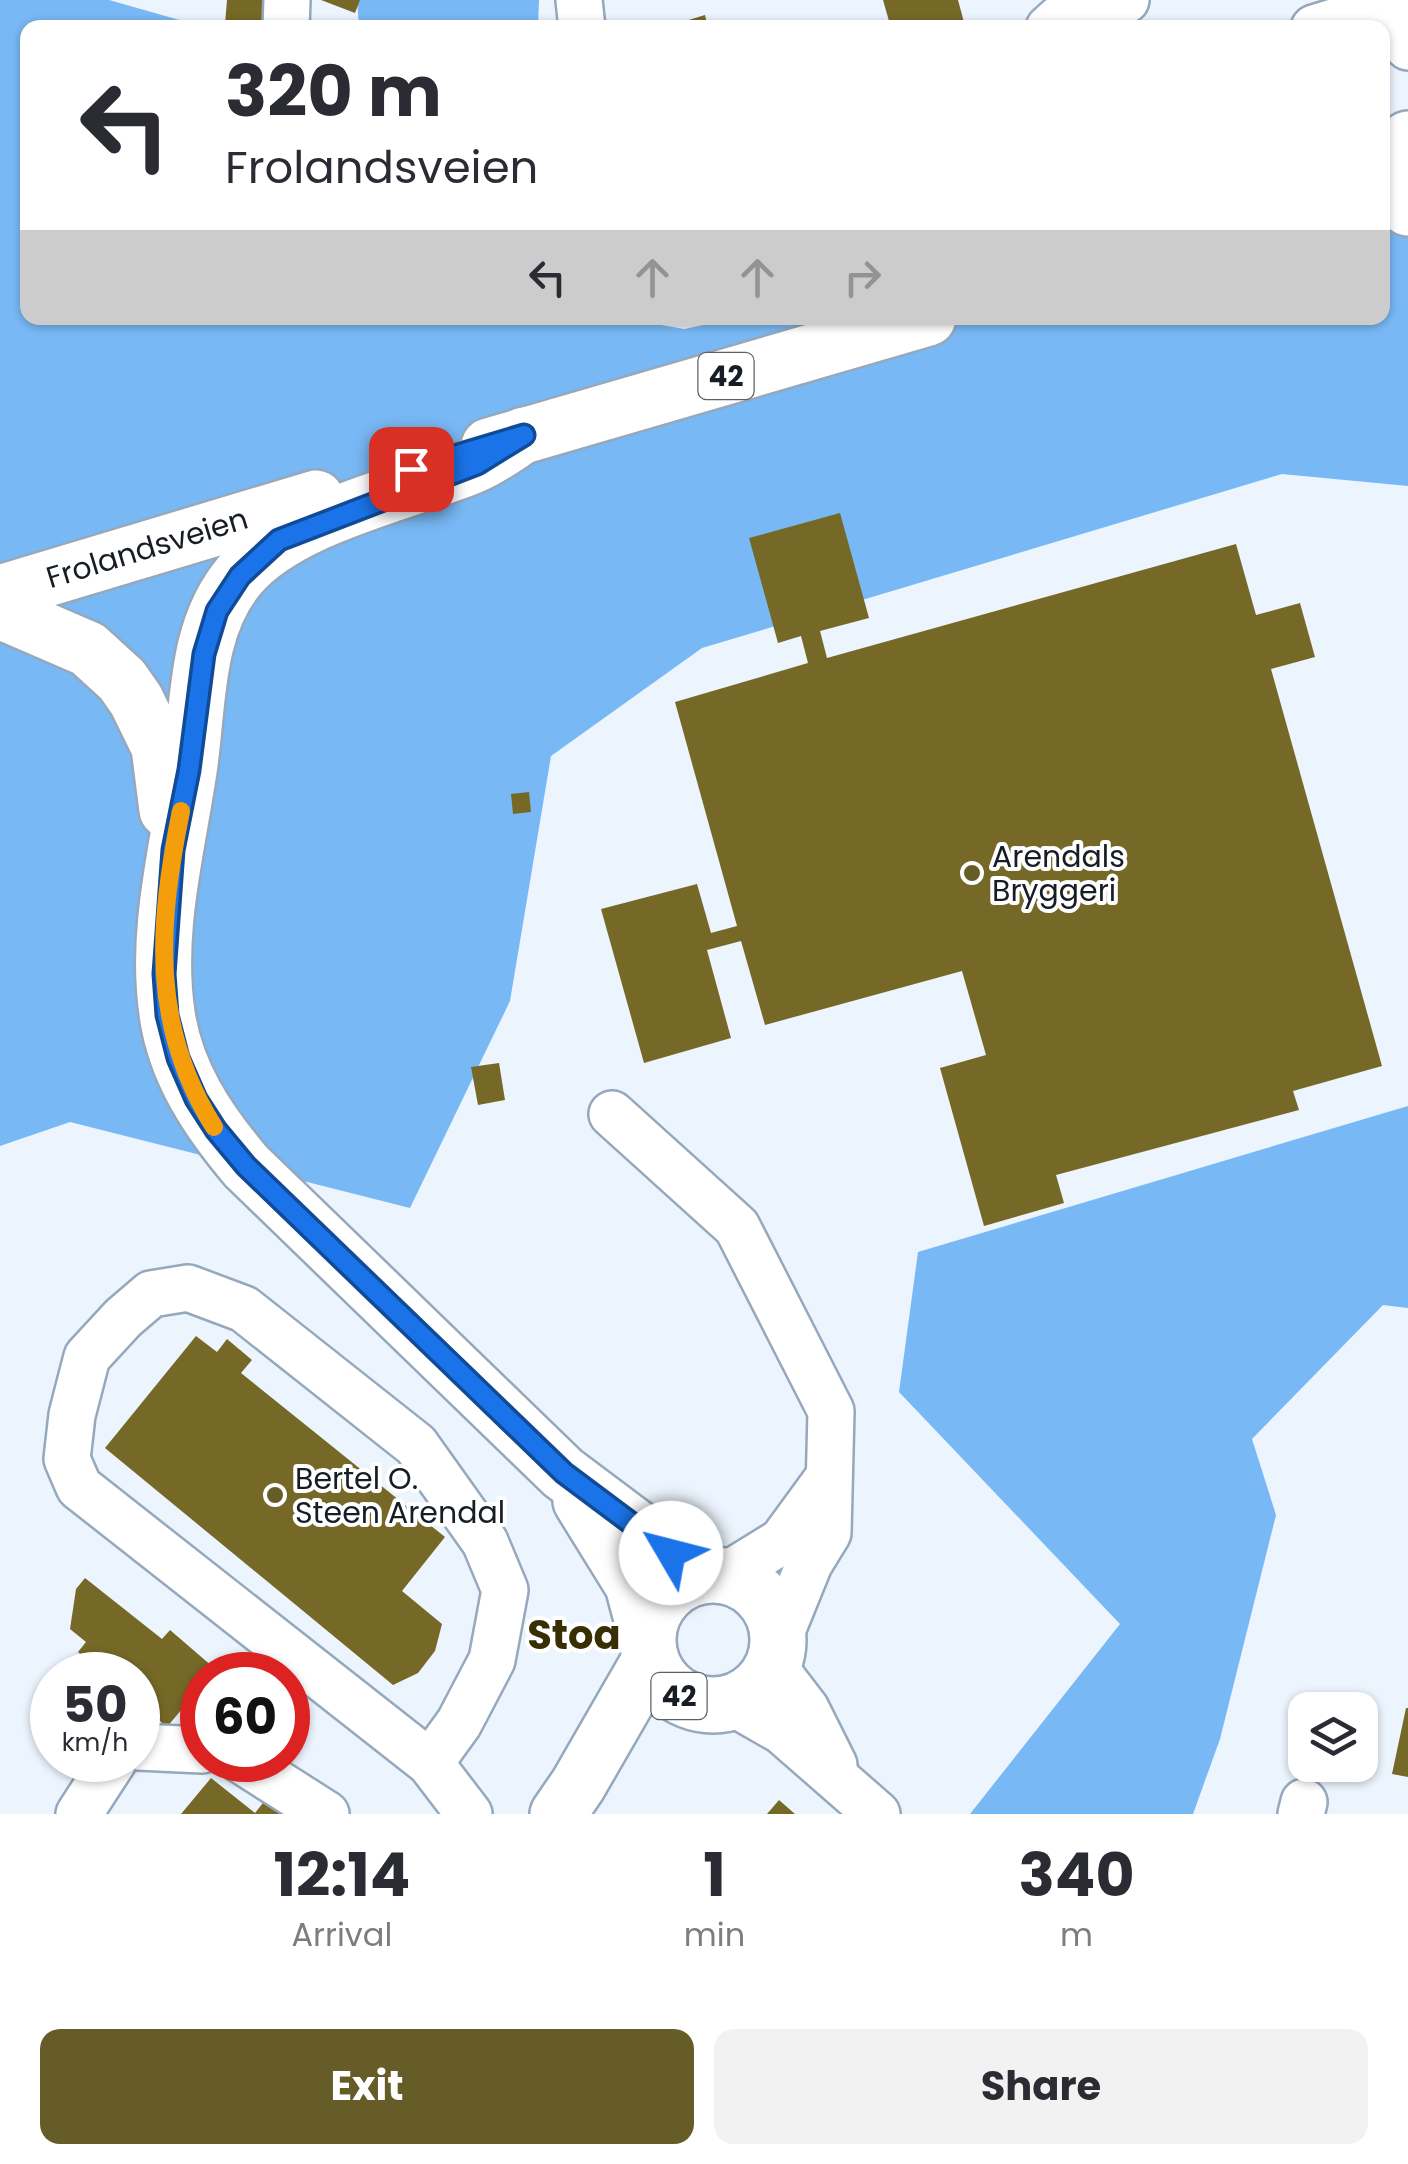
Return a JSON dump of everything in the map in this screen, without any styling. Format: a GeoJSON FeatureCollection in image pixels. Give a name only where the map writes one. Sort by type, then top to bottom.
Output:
{"type":"FeatureCollection","features":[{"type":"Feature","properties":{"kind":"main road"},"geometry":{"type":"LineString","coordinates":[[1399,146],[1398,190],[1408,208]]}},
{"type":"Feature","properties":{"kind":"main road","name":"Frolandsveien"},"geometry":{"type":"LineString","coordinates":[[0,593],[904,325]]}},
{"type":"Feature","properties":{"kind":"main road","name":"42"},"geometry":{"type":"LineString","coordinates":[[524,435],[477,464],[279,540],[240,576],[217,611],[204,654],[189,770],[173,850],[165,926],[167,1015],[178,1058],[196,1099],[246,1166],[564,1473],[713,1575],[747,1583],[764,1598],[774,1616],[776,1652],[763,1682],[721,1704],[672,1718],[568,1800]]}},
{"type":"Feature","properties":{"kind":"main road","name":"42"},"geometry":{"type":"LineString","coordinates":[[0,611],[88,648],[122,680],[159,747],[173,850]]}},
{"type":"Feature","properties":{"kind":"main road","name":"42"},"geometry":{"type":"LineString","coordinates":[[564,1473],[633,1585],[658,1678],[690,1702],[721,1704]]}},
{"type":"Feature","properties":{"kind":"main road","name":"42"},"geometry":{"type":"LineString","coordinates":[[568,1800],[648,1649],[651,1616],[662,1598],[679,1583],[713,1575]]}},
{"type":"Feature","properties":{"kind":"street"},"geometry":{"type":"LineString","coordinates":[[1058,20],[1126,0]]}},
{"type":"Feature","properties":{"kind":"street"},"geometry":{"type":"LineString","coordinates":[[1337,20],[1389,2],[1408,47]]}},
{"type":"Feature","properties":{"kind":"street"},"geometry":{"type":"LineString","coordinates":[[612,1114],[736,1227],[831,1411],[828,1533],[809,1564],[776,1652],[844,1784]]}},
{"type":"Feature","properties":{"kind":"street"},"geometry":{"type":"LineString","coordinates":[[430,1763],[459,1723],[492,1660],[505,1590],[485,1542],[416,1446],[244,1309],[188,1288],[151,1294],[87,1358],[72,1415],[67,1459],[79,1487],[430,1763],[469,1814]]}},
{"type":"Feature","properties":{"kind":"street"},"geometry":{"type":"LineString","coordinates":[[713,1575],[782,1541],[828,1478]]}},
{"type":"Feature","properties":{"kind":"street"},"geometry":{"type":"LineString","coordinates":[[721,1704],[782,1731],[877,1814]]}},
{"type":"Feature","properties":{"kind":"street"},"geometry":{"type":"LineString","coordinates":[[79,1814],[100,1782]]}},
{"type":"Feature","properties":{"kind":"street"},"geometry":{"type":"LineString","coordinates":[[276,1782],[326,1814]]}},
{"type":"Feature","properties":{"kind":"shaded area"},"geometry":{"type":"Polygon","coordinates":[[[0,0],[109,0],[179,20],[20,20],[20,325],[661,325],[684,329],[703,325],[1390,325],[1390,127],[1408,122],[1408,486],[1282,474],[702,648],[551,756],[510,1001],[410,1208],[70,1122],[0,1146],[0,0]]]}},
{"type":"Feature","properties":{"kind":"shaded area"},"geometry":{"type":"Polygon","coordinates":[[[357,0],[539,0],[538,20],[358,20],[357,0]]]}},
{"type":"Feature","properties":{"kind":"shaded area"},"geometry":{"type":"Polygon","coordinates":[[[1408,1106],[1408,1308],[1383,1305],[1252,1439],[1276,1515],[1220,1739],[1193,1814],[970,1814],[1120,1624],[899,1392],[918,1252],[1408,1106]]]}},
{"type":"Feature","properties":{"kind":"building"},"geometry":{"type":"Polygon","coordinates":[[[227,0],[265,0],[263,20],[225,20],[227,0]]]}},
{"type":"Feature","properties":{"kind":"building"},"geometry":{"type":"Polygon","coordinates":[[[321,0],[360,0],[355,13],[321,0]]]}},
{"type":"Feature","properties":{"kind":"building"},"geometry":{"type":"Polygon","coordinates":[[[883,0],[958,0],[963,20],[889,20],[883,0]]]}},
{"type":"Feature","properties":{"kind":"building","name":"Arendals Bryggeri"},"geometry":{"type":"Polygon","coordinates":[[[840,513],[869,618],[820,631],[827,658],[1236,544],[1256,615],[1300,603],[1315,657],[1271,669],[1382,1066],[1293,1091],[1299,1110],[1056,1175],[1064,1203],[984,1226],[940,1068],[986,1055],[962,971],[765,1025],[741,941],[707,950],[731,1038],[644,1063],[601,909],[697,884],[711,933],[737,926],[675,702],[808,663],[801,636],[778,643],[749,538],[840,513]]]}},
{"type":"Feature","properties":{"kind":"building"},"geometry":{"type":"Polygon","coordinates":[[[529,792],[531,812],[513,814],[511,794],[529,792]]]}},
{"type":"Feature","properties":{"kind":"building"},"geometry":{"type":"Polygon","coordinates":[[[499,1063],[505,1100],[478,1105],[471,1067],[499,1063]]]}},
{"type":"Feature","properties":{"kind":"building"},"geometry":{"type":"Polygon","coordinates":[[[196,1336],[217,1352],[227,1339],[252,1360],[241,1373],[445,1537],[402,1591],[442,1624],[435,1651],[418,1673],[393,1685],[105,1448],[196,1336]]]}},
{"type":"Feature","properties":{"kind":"building"},"geometry":{"type":"Polygon","coordinates":[[[85,1578],[162,1639],[170,1630],[196,1652],[180,1652],[180,1711],[167,1727],[160,1721],[160,1652],[78,1652],[86,1642],[70,1629],[76,1589],[85,1578]]]}},
{"type":"Feature","properties":{"kind":"building"},"geometry":{"type":"Polygon","coordinates":[[[1408,1708],[1408,1777],[1392,1774],[1408,1708]]]}},
{"type":"Feature","properties":{"kind":"building"},"geometry":{"type":"Polygon","coordinates":[[[208,1782],[216,1782],[255,1813],[270,1794],[295,1814],[181,1814],[208,1782]]]}},
{"type":"Feature","properties":{"kind":"building"},"geometry":{"type":"Polygon","coordinates":[[[779,1800],[795,1814],[767,1814],[779,1800]]]}},
{"type":"Feature","properties":{"kind":"slow traffic"},"geometry":{"type":"LineString","coordinates":[[181,811],[165,926],[167,1015],[178,1058],[196,1099],[214,1127]]}},
{"type":"Feature","properties":{"kind":"place","name":"Arendals Bryggeri"},"geometry":{"type":"Point","coordinates":[972,873]}},
{"type":"Feature","properties":{"kind":"place","name":"Bertel O. Steen Arendal"},"geometry":{"type":"Point","coordinates":[275,1495]}},
{"type":"Feature","properties":{"kind":"district","name":"Stoa"},"geometry":{"type":"Point","coordinates":[574,1635]}},
{"type":"Feature","properties":{"kind":"route"},"geometry":{"type":"LineString","coordinates":[[411,469],[524,435],[477,464],[279,540],[240,576],[217,611],[204,654],[189,770],[173,850],[165,926],[167,1015],[178,1058],[196,1099],[246,1166],[564,1473],[671,1553]]}}]}
